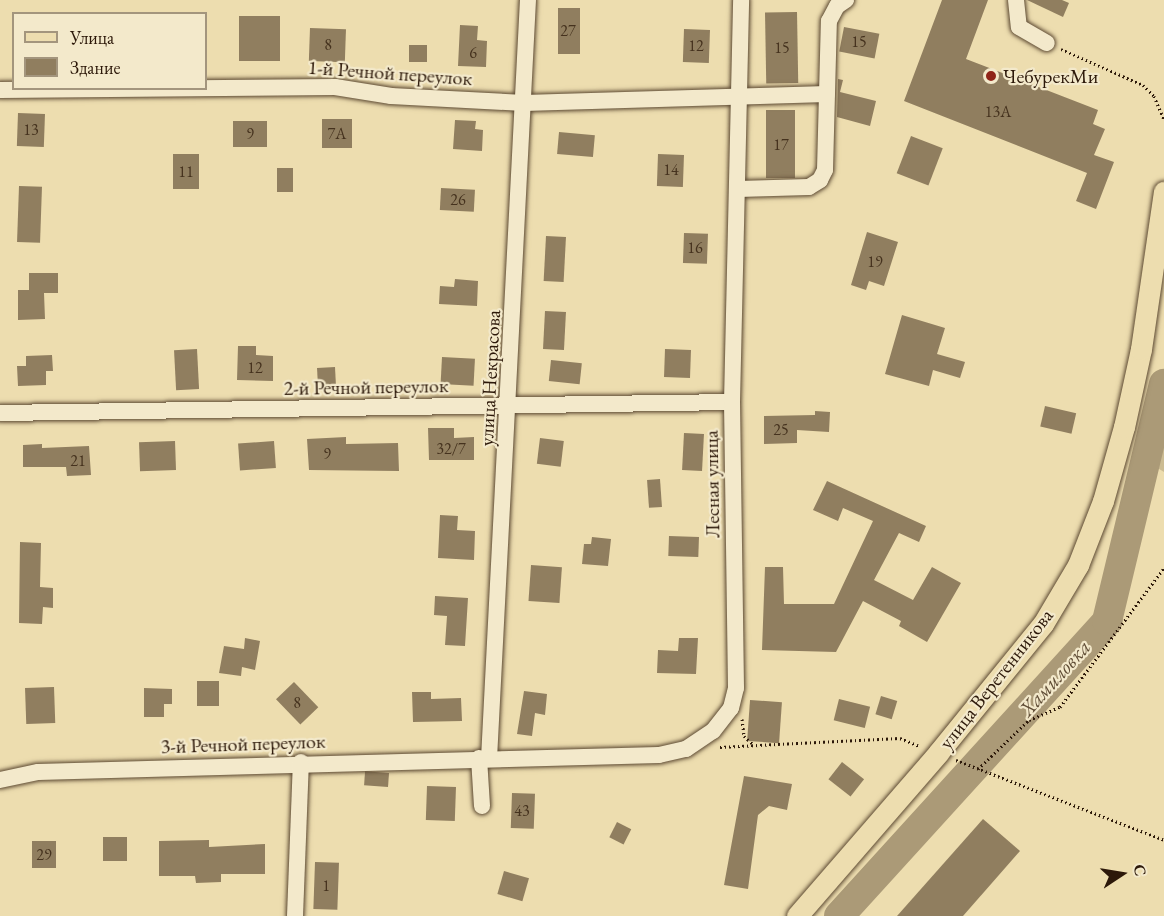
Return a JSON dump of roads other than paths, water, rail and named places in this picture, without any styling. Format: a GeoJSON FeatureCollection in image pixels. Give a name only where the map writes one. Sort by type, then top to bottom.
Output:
{"type":"FeatureCollection","features":[{"type":"Feature","properties":{"kind":"main road","name":"улица Веретенникова"},"geometry":{"type":"LineString","coordinates":[[797,916],[938,753],[1043,624],[1082,554],[1103,501],[1124,427],[1145,327],[1164,192]]}},
{"type":"Feature","properties":{"kind":"street","name":"улица Некрасова"},"geometry":{"type":"LineString","coordinates":[[482,806],[510,406],[528,0]]}},
{"type":"Feature","properties":{"kind":"street","name":"Лесная улица"},"geometry":{"type":"LineString","coordinates":[[484,758],[659,755],[686,749],[713,731],[731,708],[744,660],[732,402],[741,0]]}},
{"type":"Feature","properties":{"kind":"street"},"geometry":{"type":"LineString","coordinates":[[738,189],[809,187],[820,180],[825,170],[829,21],[837,6],[846,0]]}},
{"type":"Feature","properties":{"kind":"street"},"geometry":{"type":"LineString","coordinates":[[1016,0],[1019,27],[1047,43]]}},
{"type":"Feature","properties":{"kind":"street","name":"1-й Речной переулок"},"geometry":{"type":"LineString","coordinates":[[207,88],[335,87],[391,96],[524,102],[827,94]]}},
{"type":"Feature","properties":{"kind":"street","name":"2-й Речной переулок"},"geometry":{"type":"LineString","coordinates":[[0,413],[732,402]]}},
{"type":"Feature","properties":{"kind":"street","name":"3-й Речной переулок"},"geometry":{"type":"LineString","coordinates":[[0,780],[38,772],[484,758]]}},
{"type":"Feature","properties":{"kind":"street"},"geometry":{"type":"LineString","coordinates":[[295,916],[301,762]]}},
{"type":"Feature","properties":{"kind":"waterway","name":"Хамиловка"},"geometry":{"type":"LineString","coordinates":[[839,916],[1107,621],[1164,384]]}},
{"type":"Feature","properties":{"kind":"place","name":"ЧебурекМи"},"geometry":{"type":"Point","coordinates":[991,76]}}]}
